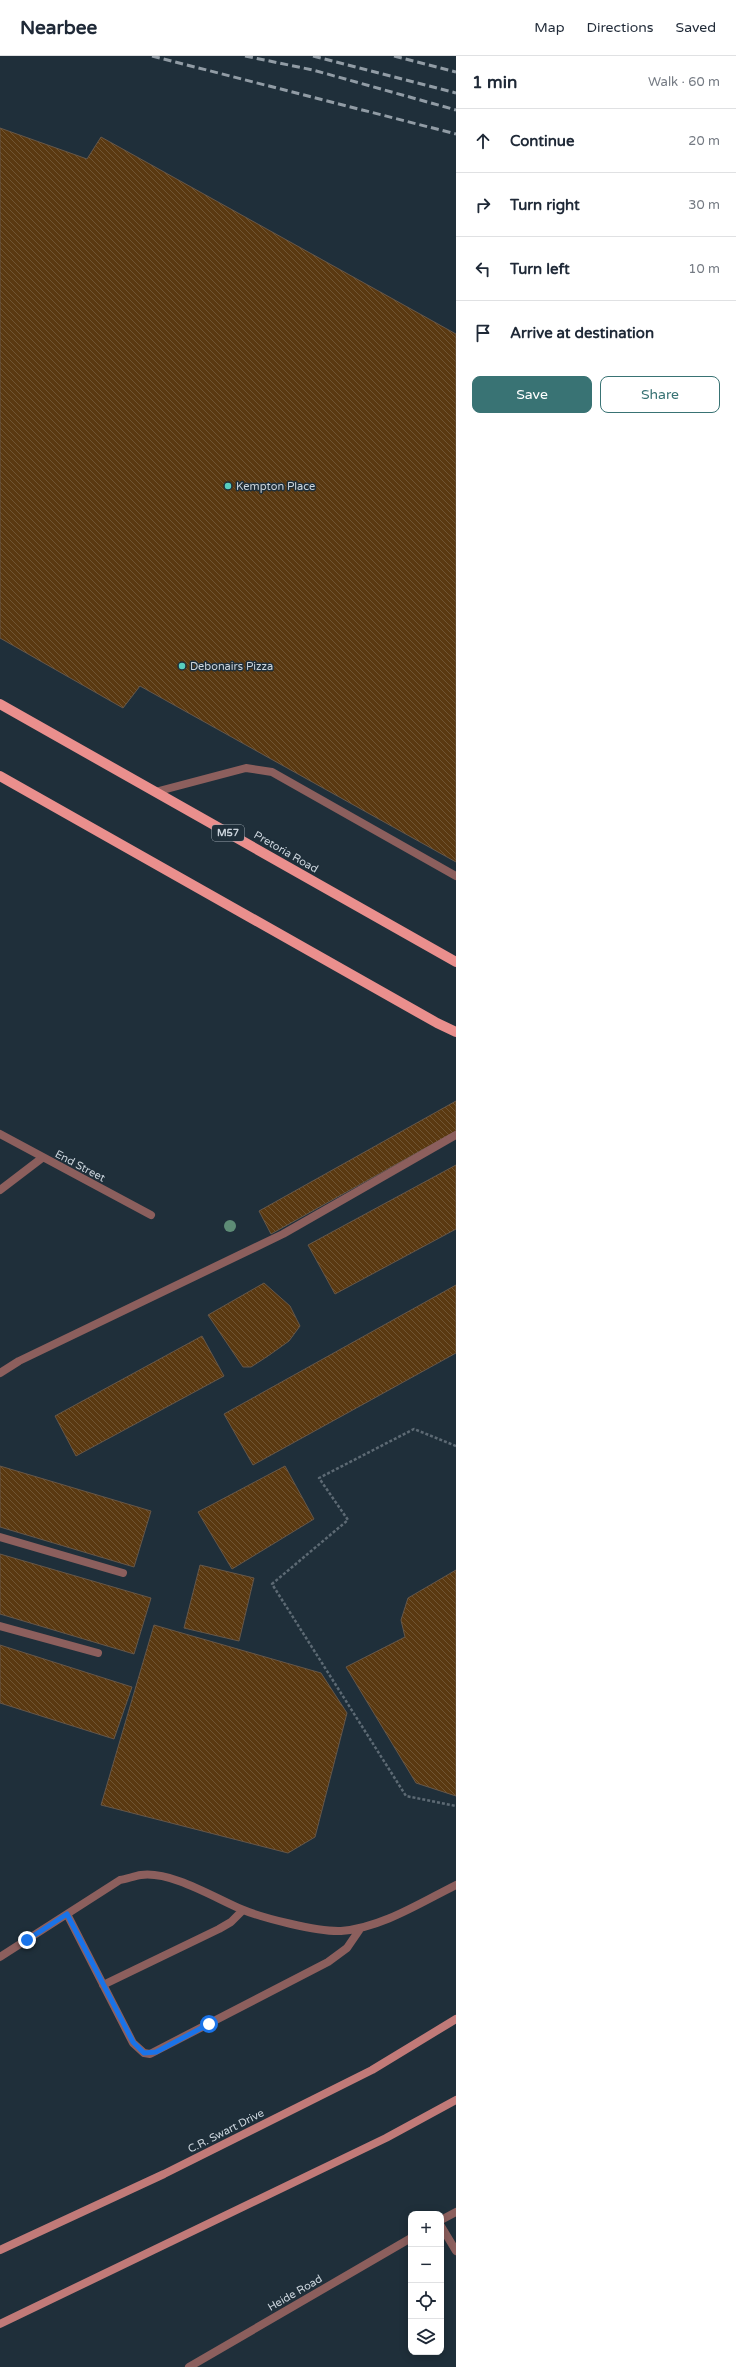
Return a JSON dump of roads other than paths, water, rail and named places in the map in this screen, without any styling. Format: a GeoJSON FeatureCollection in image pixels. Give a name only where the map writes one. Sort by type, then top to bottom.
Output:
{"type":"FeatureCollection","features":[{"type":"Feature","properties":{"kind":"main road","name":"Pretoria Road"},"geometry":{"type":"LineString","coordinates":[[0,704],[456,962]]}},
{"type":"Feature","properties":{"kind":"main road"},"geometry":{"type":"LineString","coordinates":[[0,776],[430,1020],[456,1032]]}},
{"type":"Feature","properties":{"kind":"main road","name":"C.R. Swart Drive"},"geometry":{"type":"LineString","coordinates":[[0,2250],[164,2174],[372,2070],[456,2019]]}},
{"type":"Feature","properties":{"kind":"main road"},"geometry":{"type":"LineString","coordinates":[[0,2324],[386,2138],[456,2100]]}},
{"type":"Feature","properties":{"kind":"street"},"geometry":{"type":"LineString","coordinates":[[156,792],[246,768],[260,768],[272,772],[456,876]]}},
{"type":"Feature","properties":{"kind":"street","name":"End Street"},"geometry":{"type":"LineString","coordinates":[[0,1134],[42,1158],[151,1215]]}},
{"type":"Feature","properties":{"kind":"street"},"geometry":{"type":"LineString","coordinates":[[0,1373],[19,1360],[283,1234],[456,1135]]}},
{"type":"Feature","properties":{"kind":"street"},"geometry":{"type":"LineString","coordinates":[[0,1190],[42,1158]]}},
{"type":"Feature","properties":{"kind":"street"},"geometry":{"type":"LineString","coordinates":[[0,1537],[123,1574]]}},
{"type":"Feature","properties":{"kind":"street"},"geometry":{"type":"LineString","coordinates":[[0,1626],[98,1653]]}},
{"type":"Feature","properties":{"kind":"street"},"geometry":{"type":"LineString","coordinates":[[0,1956],[120,1880],[142,1875],[170,1878],[243,1910],[315,1929],[340,1931],[360,1929],[389,1918],[456,1885]]}},
{"type":"Feature","properties":{"kind":"street"},"geometry":{"type":"LineString","coordinates":[[103,1985],[218,1929],[231,1922],[243,1910]]}},
{"type":"Feature","properties":{"kind":"street"},"geometry":{"type":"LineString","coordinates":[[67,1914],[133,2042],[144,2053],[150,2054],[328,1962],[347,1948],[360,1929]]}},
{"type":"Feature","properties":{"kind":"street"},"geometry":{"type":"LineString","coordinates":[[444,2218],[456,2212]]}},
{"type":"Feature","properties":{"kind":"street"},"geometry":{"type":"LineString","coordinates":[[444,2231],[456,2251]]}},
{"type":"Feature","properties":{"kind":"street","name":"Heide Road"},"geometry":{"type":"LineString","coordinates":[[189,2367],[408,2240]]}},
{"type":"Feature","properties":{"kind":"railway"},"geometry":{"type":"LineString","coordinates":[[152,56],[456,134]]}},
{"type":"Feature","properties":{"kind":"railway"},"geometry":{"type":"LineString","coordinates":[[245,56],[313,70],[456,110]]}},
{"type":"Feature","properties":{"kind":"railway"},"geometry":{"type":"LineString","coordinates":[[313,56],[456,93]]}},
{"type":"Feature","properties":{"kind":"railway"},"geometry":{"type":"LineString","coordinates":[[394,56],[456,72]]}},
{"type":"Feature","properties":{"kind":"place","name":"Kempton Place"},"geometry":{"type":"Point","coordinates":[228,486]}},
{"type":"Feature","properties":{"kind":"place","name":"Debonairs Pizza"},"geometry":{"type":"Point","coordinates":[182,666]}}]}
